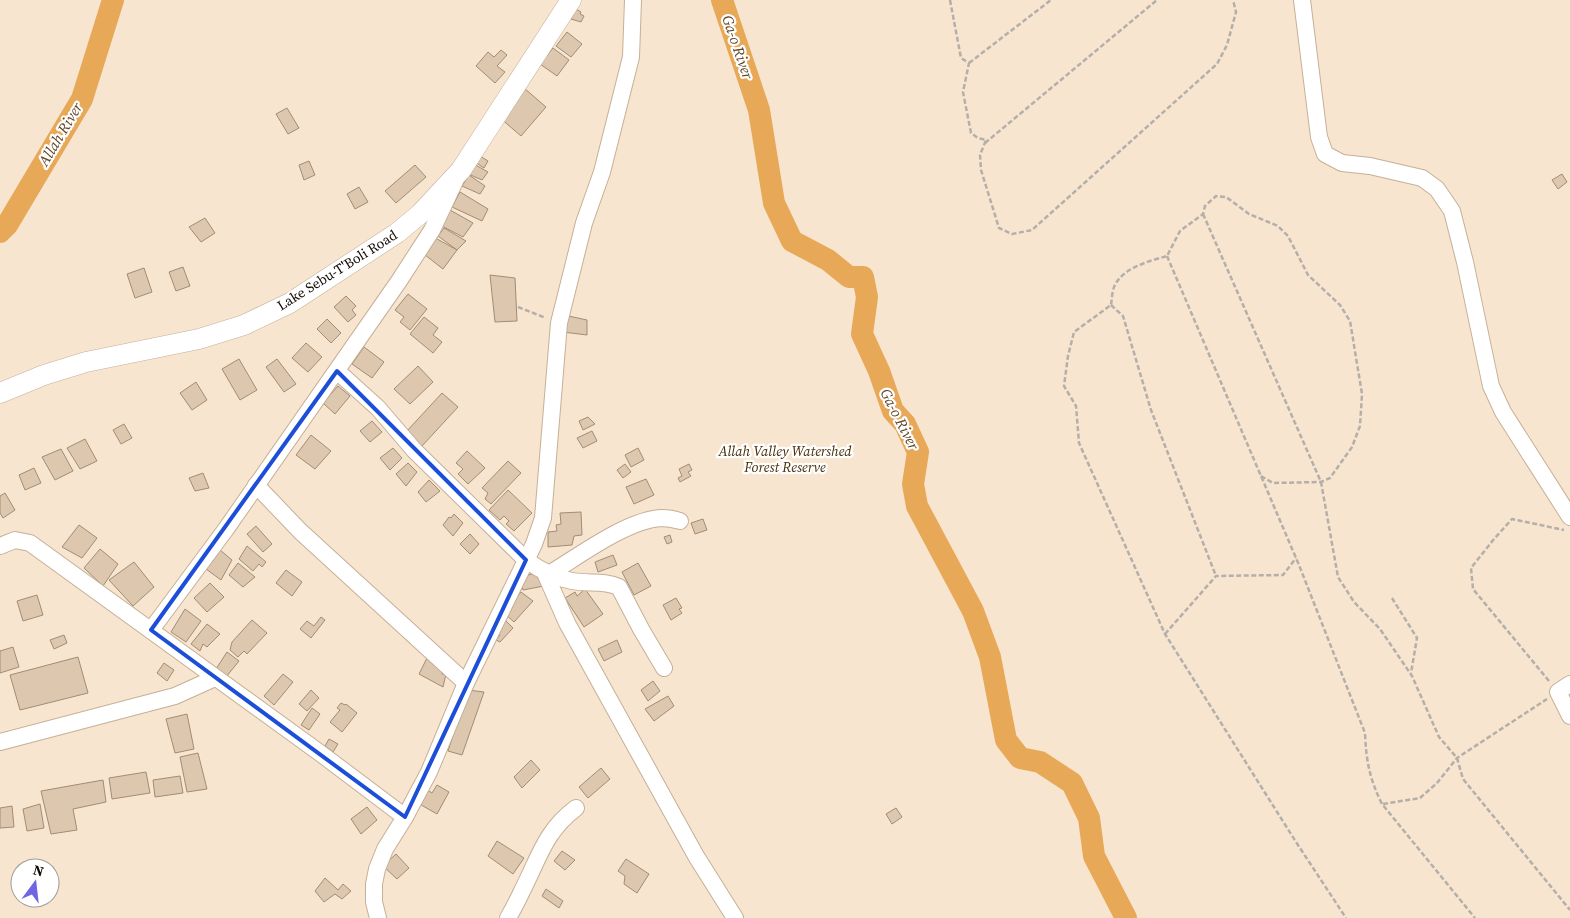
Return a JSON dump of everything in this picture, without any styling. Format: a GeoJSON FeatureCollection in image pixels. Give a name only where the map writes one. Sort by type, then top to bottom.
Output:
{"type":"FeatureCollection","features":[{"type":"Feature","properties":{"kind":"main road","name":"Lake Sebu-T'Boli Road"},"geometry":{"type":"LineString","coordinates":[[0,393],[44,375],[86,362],[199,339],[244,325],[290,303],[396,233],[420,214],[461,170],[571,0]]}},
{"type":"Feature","properties":{"kind":"street"},"geometry":{"type":"LineString","coordinates":[[378,918],[374,902],[374,884],[377,869],[385,849],[429,772],[466,683],[534,544],[543,518],[559,324],[584,223],[602,172],[631,57],[633,0]]}},
{"type":"Feature","properties":{"kind":"street"},"geometry":{"type":"LineString","coordinates":[[1302,0],[1319,137],[1324,154],[1342,164],[1370,166],[1422,178],[1437,189],[1452,211],[1465,262],[1491,386],[1503,412],[1570,517]]}},
{"type":"Feature","properties":{"kind":"street"},"geometry":{"type":"LineString","coordinates":[[151,630],[256,485],[399,281],[432,230],[461,170]]}},
{"type":"Feature","properties":{"kind":"street"},"geometry":{"type":"LineString","coordinates":[[337,371],[378,408],[414,450],[526,560],[547,573],[572,581],[605,583],[619,587],[664,668]]}},
{"type":"Feature","properties":{"kind":"street"},"geometry":{"type":"LineString","coordinates":[[256,485],[300,531],[466,683]]}},
{"type":"Feature","properties":{"kind":"street"},"geometry":{"type":"LineString","coordinates":[[547,573],[632,526],[660,518],[680,521]]}},
{"type":"Feature","properties":{"kind":"street"},"geometry":{"type":"LineString","coordinates":[[0,546],[15,540],[30,543],[320,753],[405,817]]}},
{"type":"Feature","properties":{"kind":"street"},"geometry":{"type":"LineString","coordinates":[[547,573],[567,622],[696,856],[735,918]]}},
{"type":"Feature","properties":{"kind":"street"},"geometry":{"type":"LineString","coordinates":[[0,742],[175,696],[215,678]]}},
{"type":"Feature","properties":{"kind":"street"},"geometry":{"type":"LineString","coordinates":[[1564,688],[1570,716]]}},
{"type":"Feature","properties":{"kind":"street"},"geometry":{"type":"LineString","coordinates":[[508,918],[523,891],[542,846],[563,818],[576,808]]}},
{"type":"Feature","properties":{"kind":"path"},"geometry":{"type":"LineString","coordinates":[[950,0],[962,58],[969,63]]}},
{"type":"Feature","properties":{"kind":"path"},"geometry":{"type":"LineString","coordinates":[[985,143],[986,140],[978,138],[971,133],[963,92],[969,63],[1051,0]]}},
{"type":"Feature","properties":{"kind":"path"},"geometry":{"type":"LineString","coordinates":[[1157,0],[985,143],[980,155],[981,170],[999,228],[1012,234],[1032,230],[1217,64],[1227,45],[1236,12],[1233,0]]}},
{"type":"Feature","properties":{"kind":"path"},"geometry":{"type":"LineString","coordinates":[[1261,476],[1273,483],[1320,482],[1330,478],[1352,447],[1360,426],[1362,394],[1350,321],[1340,305],[1308,275],[1288,236],[1278,226],[1249,214],[1226,197],[1216,196],[1205,206],[1203,214],[1320,482],[1338,577],[1354,602],[1380,629],[1411,674],[1439,738],[1457,758],[1463,779],[1570,910]]}},
{"type":"Feature","properties":{"kind":"path"},"geometry":{"type":"LineString","coordinates":[[1203,214],[1180,230],[1167,256],[1127,272],[1115,285],[1111,305],[1074,332],[1068,356],[1064,386],[1076,406],[1079,443],[1165,634],[1346,918]]}},
{"type":"Feature","properties":{"kind":"path"},"geometry":{"type":"LineString","coordinates":[[1167,256],[1296,558],[1365,733],[1366,758],[1373,786],[1382,804],[1475,918]]}},
{"type":"Feature","properties":{"kind":"path"},"geometry":{"type":"LineString","coordinates":[[1111,305],[1123,316],[1151,410],[1216,576]]}},
{"type":"Feature","properties":{"kind":"path"},"geometry":{"type":"LineString","coordinates":[[518,307],[559,324]]}},
{"type":"Feature","properties":{"kind":"path"},"geometry":{"type":"LineString","coordinates":[[1382,804],[1420,798],[1437,782],[1457,758],[1564,688],[1472,589],[1471,568],[1512,519],[1570,532]]}},
{"type":"Feature","properties":{"kind":"path"},"geometry":{"type":"LineString","coordinates":[[1165,634],[1216,576],[1283,575],[1296,558]]}},
{"type":"Feature","properties":{"kind":"path"},"geometry":{"type":"LineString","coordinates":[[1392,598],[1417,638],[1411,674]]}},
{"type":"Feature","properties":{"kind":"highlighted area"},"geometry":{"type":"Polygon","coordinates":[[[337,371],[526,560],[405,817],[151,630],[337,371]]]}},
{"type":"Feature","properties":{"kind":"green space","name":"Allah Valley Watershed Forest Reserve"},"geometry":{"type":"Polygon","coordinates":[[[0,0],[1570,0],[1570,918],[0,918],[0,0]]]}},
{"type":"Feature","properties":{"kind":"building"},"geometry":{"type":"Polygon","coordinates":[[[576,9],[584,16],[581,22],[571,19],[576,9]]]}},
{"type":"Feature","properties":{"kind":"building"},"geometry":{"type":"Polygon","coordinates":[[[567,32],[582,44],[571,57],[556,46],[567,32]]]}},
{"type":"Feature","properties":{"kind":"building"},"geometry":{"type":"Polygon","coordinates":[[[553,48],[569,60],[557,76],[540,64],[553,48]]]}},
{"type":"Feature","properties":{"kind":"building"},"geometry":{"type":"Polygon","coordinates":[[[501,50],[507,55],[497,66],[505,72],[495,83],[476,66],[488,52],[494,57],[501,50]]]}},
{"type":"Feature","properties":{"kind":"building"},"geometry":{"type":"Polygon","coordinates":[[[524,88],[546,107],[521,136],[499,117],[524,88]]]}},
{"type":"Feature","properties":{"kind":"building"},"geometry":{"type":"Polygon","coordinates":[[[287,108],[299,128],[288,134],[276,114],[287,108]]]}},
{"type":"Feature","properties":{"kind":"building"},"geometry":{"type":"Polygon","coordinates":[[[477,154],[488,161],[484,168],[472,160],[477,154]]]}},
{"type":"Feature","properties":{"kind":"building"},"geometry":{"type":"Polygon","coordinates":[[[309,161],[315,175],[304,180],[299,165],[309,161]]]}},
{"type":"Feature","properties":{"kind":"building"},"geometry":{"type":"Polygon","coordinates":[[[472,163],[488,172],[482,180],[466,173],[472,163]]]}},
{"type":"Feature","properties":{"kind":"building"},"geometry":{"type":"Polygon","coordinates":[[[415,165],[426,177],[396,203],[385,191],[415,165]]]}},
{"type":"Feature","properties":{"kind":"building"},"geometry":{"type":"Polygon","coordinates":[[[1562,174],[1567,182],[1558,189],[1552,180],[1562,174]]]}},
{"type":"Feature","properties":{"kind":"building"},"geometry":{"type":"Polygon","coordinates":[[[469,175],[485,186],[480,194],[462,186],[469,175]]]}},
{"type":"Feature","properties":{"kind":"building"},"geometry":{"type":"Polygon","coordinates":[[[359,187],[368,202],[355,209],[347,194],[359,187]]]}},
{"type":"Feature","properties":{"kind":"building"},"geometry":{"type":"Polygon","coordinates":[[[460,192],[488,209],[482,221],[452,207],[460,192]]]}},
{"type":"Feature","properties":{"kind":"building"},"geometry":{"type":"Polygon","coordinates":[[[450,210],[473,223],[463,237],[440,225],[450,210]]]}},
{"type":"Feature","properties":{"kind":"building"},"geometry":{"type":"Polygon","coordinates":[[[205,218],[215,233],[201,242],[189,227],[205,218]]]}},
{"type":"Feature","properties":{"kind":"building"},"geometry":{"type":"Polygon","coordinates":[[[444,228],[466,241],[457,250],[438,236],[444,228]]]}},
{"type":"Feature","properties":{"kind":"building"},"geometry":{"type":"Polygon","coordinates":[[[430,235],[457,250],[443,269],[420,251],[430,235]]]}},
{"type":"Feature","properties":{"kind":"building"},"geometry":{"type":"Polygon","coordinates":[[[183,267],[190,286],[176,291],[169,272],[183,267]]]}},
{"type":"Feature","properties":{"kind":"building"},"geometry":{"type":"Polygon","coordinates":[[[144,268],[152,292],[135,298],[127,274],[144,268]]]}},
{"type":"Feature","properties":{"kind":"building"},"geometry":{"type":"Polygon","coordinates":[[[490,275],[515,278],[517,321],[495,322],[490,275]]]}},
{"type":"Feature","properties":{"kind":"building"},"geometry":{"type":"Polygon","coordinates":[[[408,294],[427,309],[410,330],[400,322],[404,317],[395,310],[408,294]]]}},
{"type":"Feature","properties":{"kind":"building"},"geometry":{"type":"Polygon","coordinates":[[[346,296],[356,306],[352,310],[356,315],[348,322],[334,307],[346,296]]]}},
{"type":"Feature","properties":{"kind":"building"},"geometry":{"type":"Polygon","coordinates":[[[564,315],[587,320],[587,335],[563,332],[564,315]]]}},
{"type":"Feature","properties":{"kind":"building"},"geometry":{"type":"Polygon","coordinates":[[[424,317],[438,328],[433,335],[442,342],[433,353],[410,334],[424,317]]]}},
{"type":"Feature","properties":{"kind":"building"},"geometry":{"type":"Polygon","coordinates":[[[327,319],[341,333],[331,343],[317,329],[327,319]]]}},
{"type":"Feature","properties":{"kind":"building"},"geometry":{"type":"Polygon","coordinates":[[[306,343],[322,357],[308,372],[292,358],[306,343]]]}},
{"type":"Feature","properties":{"kind":"building"},"geometry":{"type":"Polygon","coordinates":[[[364,347],[384,362],[372,378],[352,364],[364,347]]]}},
{"type":"Feature","properties":{"kind":"building"},"geometry":{"type":"Polygon","coordinates":[[[239,359],[257,390],[240,400],[222,369],[239,359]]]}},
{"type":"Feature","properties":{"kind":"building"},"geometry":{"type":"Polygon","coordinates":[[[277,359],[296,384],[284,392],[266,367],[277,359]]]}},
{"type":"Feature","properties":{"kind":"building"},"geometry":{"type":"Polygon","coordinates":[[[418,366],[433,382],[410,404],[394,389],[418,366]]]}},
{"type":"Feature","properties":{"kind":"building"},"geometry":{"type":"Polygon","coordinates":[[[196,382],[207,400],[192,410],[180,393],[196,382]]]}},
{"type":"Feature","properties":{"kind":"building"},"geometry":{"type":"Polygon","coordinates":[[[338,386],[350,396],[335,414],[323,403],[338,386]]]}},
{"type":"Feature","properties":{"kind":"building"},"geometry":{"type":"Polygon","coordinates":[[[442,393],[458,407],[422,446],[406,432],[442,393]]]}},
{"type":"Feature","properties":{"kind":"building"},"geometry":{"type":"Polygon","coordinates":[[[588,417],[595,424],[583,430],[579,421],[588,417]]]}},
{"type":"Feature","properties":{"kind":"building"},"geometry":{"type":"Polygon","coordinates":[[[372,421],[382,432],[370,442],[360,431],[372,421]]]}},
{"type":"Feature","properties":{"kind":"building"},"geometry":{"type":"Polygon","coordinates":[[[124,424],[132,438],[121,444],[113,430],[124,424]]]}},
{"type":"Feature","properties":{"kind":"building"},"geometry":{"type":"Polygon","coordinates":[[[592,431],[597,441],[583,448],[577,438],[592,431]]]}},
{"type":"Feature","properties":{"kind":"building"},"geometry":{"type":"Polygon","coordinates":[[[311,435],[331,451],[315,469],[296,455],[311,435]]]}},
{"type":"Feature","properties":{"kind":"building"},"geometry":{"type":"Polygon","coordinates":[[[85,439],[97,461],[80,469],[67,448],[85,439]]]}},
{"type":"Feature","properties":{"kind":"building"},"geometry":{"type":"Polygon","coordinates":[[[393,448],[402,458],[390,470],[380,458],[393,448]]]}},
{"type":"Feature","properties":{"kind":"building"},"geometry":{"type":"Polygon","coordinates":[[[638,448],[644,460],[631,467],[625,455],[638,448]]]}},
{"type":"Feature","properties":{"kind":"building"},"geometry":{"type":"Polygon","coordinates":[[[61,449],[73,471],[55,480],[42,457],[61,449]]]}},
{"type":"Feature","properties":{"kind":"building"},"geometry":{"type":"Polygon","coordinates":[[[467,451],[485,468],[468,484],[458,474],[463,469],[456,463],[467,451]]]}},
{"type":"Feature","properties":{"kind":"building"},"geometry":{"type":"Polygon","coordinates":[[[508,461],[521,473],[491,504],[485,499],[488,493],[482,488],[508,461]]]}},
{"type":"Feature","properties":{"kind":"building"},"geometry":{"type":"Polygon","coordinates":[[[408,463],[417,472],[406,486],[396,474],[408,463]]]}},
{"type":"Feature","properties":{"kind":"building"},"geometry":{"type":"Polygon","coordinates":[[[625,464],[631,472],[623,478],[617,470],[625,464]]]}},
{"type":"Feature","properties":{"kind":"building"},"geometry":{"type":"Polygon","coordinates":[[[689,464],[692,470],[688,472],[691,476],[680,482],[678,478],[682,476],[679,469],[689,464]]]}},
{"type":"Feature","properties":{"kind":"building"},"geometry":{"type":"Polygon","coordinates":[[[34,468],[41,483],[25,490],[19,475],[34,468]]]}},
{"type":"Feature","properties":{"kind":"building"},"geometry":{"type":"Polygon","coordinates":[[[203,473],[209,488],[195,491],[189,478],[203,473]]]}},
{"type":"Feature","properties":{"kind":"building"},"geometry":{"type":"Polygon","coordinates":[[[646,479],[654,495],[634,504],[626,487],[646,479]]]}},
{"type":"Feature","properties":{"kind":"building"},"geometry":{"type":"Polygon","coordinates":[[[429,480],[440,491],[426,502],[418,492],[429,480]]]}},
{"type":"Feature","properties":{"kind":"building"},"geometry":{"type":"Polygon","coordinates":[[[508,490],[532,513],[514,531],[506,524],[509,521],[504,516],[500,520],[489,510],[508,490]]]}},
{"type":"Feature","properties":{"kind":"building"},"geometry":{"type":"Polygon","coordinates":[[[5,493],[15,510],[3,518],[0,513],[0,496],[5,493]]]}},
{"type":"Feature","properties":{"kind":"building"},"geometry":{"type":"Polygon","coordinates":[[[581,512],[582,535],[574,536],[572,545],[548,547],[548,532],[557,531],[556,525],[561,524],[560,513],[581,512]]]}},
{"type":"Feature","properties":{"kind":"building"},"geometry":{"type":"Polygon","coordinates":[[[454,514],[463,523],[453,536],[443,525],[454,514]]]}},
{"type":"Feature","properties":{"kind":"building"},"geometry":{"type":"Polygon","coordinates":[[[703,519],[707,530],[695,534],[691,523],[703,519]]]}},
{"type":"Feature","properties":{"kind":"building"},"geometry":{"type":"Polygon","coordinates":[[[79,525],[97,538],[82,558],[62,547],[79,525]]]}},
{"type":"Feature","properties":{"kind":"building"},"geometry":{"type":"Polygon","coordinates":[[[256,526],[272,544],[263,552],[247,534],[256,526]]]}},
{"type":"Feature","properties":{"kind":"building"},"geometry":{"type":"Polygon","coordinates":[[[470,534],[479,544],[470,554],[460,544],[470,534]]]}},
{"type":"Feature","properties":{"kind":"building"},"geometry":{"type":"Polygon","coordinates":[[[670,535],[672,542],[667,544],[664,537],[670,535]]]}},
{"type":"Feature","properties":{"kind":"building"},"geometry":{"type":"Polygon","coordinates":[[[247,546],[266,562],[262,567],[259,564],[253,571],[239,559],[247,546]]]}},
{"type":"Feature","properties":{"kind":"building"},"geometry":{"type":"Polygon","coordinates":[[[100,549],[118,564],[103,586],[84,568],[100,549]]]}},
{"type":"Feature","properties":{"kind":"building"},"geometry":{"type":"Polygon","coordinates":[[[220,550],[232,560],[221,580],[202,566],[206,560],[212,562],[220,550]]]}},
{"type":"Feature","properties":{"kind":"building"},"geometry":{"type":"Polygon","coordinates":[[[613,555],[617,565],[598,572],[595,562],[613,555]]]}},
{"type":"Feature","properties":{"kind":"building"},"geometry":{"type":"Polygon","coordinates":[[[134,562],[154,587],[133,606],[109,580],[134,562]]]}},
{"type":"Feature","properties":{"kind":"building"},"geometry":{"type":"Polygon","coordinates":[[[238,563],[255,577],[243,587],[229,575],[238,563]]]}},
{"type":"Feature","properties":{"kind":"building"},"geometry":{"type":"Polygon","coordinates":[[[638,563],[651,586],[634,595],[622,572],[638,563]]]}},
{"type":"Feature","properties":{"kind":"building"},"geometry":{"type":"Polygon","coordinates":[[[286,570],[302,582],[292,596],[276,583],[286,570]]]}},
{"type":"Feature","properties":{"kind":"building"},"geometry":{"type":"Polygon","coordinates":[[[535,573],[544,586],[523,590],[519,578],[535,573]]]}},
{"type":"Feature","properties":{"kind":"building"},"geometry":{"type":"Polygon","coordinates":[[[210,583],[224,597],[207,612],[194,598],[210,583]]]}},
{"type":"Feature","properties":{"kind":"building"},"geometry":{"type":"Polygon","coordinates":[[[585,589],[603,614],[584,627],[565,598],[575,592],[577,596],[585,589]]]}},
{"type":"Feature","properties":{"kind":"building"},"geometry":{"type":"Polygon","coordinates":[[[521,592],[533,601],[514,622],[504,613],[521,592]]]}},
{"type":"Feature","properties":{"kind":"building"},"geometry":{"type":"Polygon","coordinates":[[[37,595],[43,615],[23,621],[17,601],[37,595]]]}},
{"type":"Feature","properties":{"kind":"building"},"geometry":{"type":"Polygon","coordinates":[[[676,598],[682,608],[679,609],[682,613],[671,620],[663,605],[676,598]]]}},
{"type":"Feature","properties":{"kind":"building"},"geometry":{"type":"Polygon","coordinates":[[[185,609],[201,621],[186,642],[171,632],[185,609]]]}},
{"type":"Feature","properties":{"kind":"building"},"geometry":{"type":"Polygon","coordinates":[[[321,617],[325,620],[311,638],[300,629],[307,621],[314,626],[321,617]]]}},
{"type":"Feature","properties":{"kind":"building"},"geometry":{"type":"Polygon","coordinates":[[[503,618],[513,628],[500,642],[496,640],[500,635],[496,633],[503,618]]]}},
{"type":"Feature","properties":{"kind":"building"},"geometry":{"type":"Polygon","coordinates":[[[252,620],[267,633],[247,654],[244,651],[238,657],[230,650],[232,642],[252,620]]]}},
{"type":"Feature","properties":{"kind":"building"},"geometry":{"type":"Polygon","coordinates":[[[207,624],[220,634],[207,647],[203,644],[200,651],[191,644],[207,624]]]}},
{"type":"Feature","properties":{"kind":"building"},"geometry":{"type":"Polygon","coordinates":[[[64,635],[67,643],[54,649],[50,640],[64,635]]]}},
{"type":"Feature","properties":{"kind":"building"},"geometry":{"type":"Polygon","coordinates":[[[617,640],[622,652],[604,661],[598,649],[617,640]]]}},
{"type":"Feature","properties":{"kind":"building"},"geometry":{"type":"Polygon","coordinates":[[[13,647],[19,667],[0,673],[0,651],[13,647]]]}},
{"type":"Feature","properties":{"kind":"building"},"geometry":{"type":"Polygon","coordinates":[[[227,652],[239,661],[226,677],[216,669],[227,652]]]}},
{"type":"Feature","properties":{"kind":"building"},"geometry":{"type":"Polygon","coordinates":[[[428,656],[444,664],[442,674],[446,674],[443,687],[419,674],[428,656]]]}},
{"type":"Feature","properties":{"kind":"building"},"geometry":{"type":"Polygon","coordinates":[[[78,657],[88,693],[20,710],[10,675],[78,657]]]}},
{"type":"Feature","properties":{"kind":"building"},"geometry":{"type":"Polygon","coordinates":[[[164,663],[174,670],[167,681],[157,673],[164,663]]]}},
{"type":"Feature","properties":{"kind":"building"},"geometry":{"type":"Polygon","coordinates":[[[283,674],[293,682],[274,705],[264,696],[283,674]]]}},
{"type":"Feature","properties":{"kind":"building"},"geometry":{"type":"Polygon","coordinates":[[[653,681],[660,691],[648,701],[641,690],[653,681]]]}},
{"type":"Feature","properties":{"kind":"building"},"geometry":{"type":"Polygon","coordinates":[[[311,690],[319,698],[307,711],[299,704],[311,690]]]}},
{"type":"Feature","properties":{"kind":"building"},"geometry":{"type":"Polygon","coordinates":[[[468,690],[484,692],[462,755],[448,751],[468,690]]]}},
{"type":"Feature","properties":{"kind":"building"},"geometry":{"type":"Polygon","coordinates":[[[668,696],[674,706],[654,721],[645,709],[668,696]]]}},
{"type":"Feature","properties":{"kind":"building"},"geometry":{"type":"Polygon","coordinates":[[[341,703],[346,704],[357,713],[342,732],[330,722],[340,710],[337,708],[341,703]]]}},
{"type":"Feature","properties":{"kind":"building"},"geometry":{"type":"Polygon","coordinates":[[[312,708],[320,714],[309,730],[301,725],[312,708]]]}},
{"type":"Feature","properties":{"kind":"building"},"geometry":{"type":"Polygon","coordinates":[[[187,714],[194,749],[175,753],[166,719],[187,714]]]}},
{"type":"Feature","properties":{"kind":"building"},"geometry":{"type":"Polygon","coordinates":[[[329,739],[338,744],[333,752],[325,746],[329,739]]]}},
{"type":"Feature","properties":{"kind":"building"},"geometry":{"type":"Polygon","coordinates":[[[198,753],[207,789],[187,792],[180,757],[198,753]]]}},
{"type":"Feature","properties":{"kind":"building"},"geometry":{"type":"Polygon","coordinates":[[[531,760],[540,770],[522,788],[514,777],[531,760]]]}},
{"type":"Feature","properties":{"kind":"building"},"geometry":{"type":"Polygon","coordinates":[[[601,768],[610,779],[588,798],[579,787],[601,768]]]}},
{"type":"Feature","properties":{"kind":"building"},"geometry":{"type":"Polygon","coordinates":[[[146,772],[150,793],[112,799],[109,778],[146,772]]]}},
{"type":"Feature","properties":{"kind":"building"},"geometry":{"type":"Polygon","coordinates":[[[180,776],[183,793],[155,797],[153,780],[180,776]]]}},
{"type":"Feature","properties":{"kind":"building"},"geometry":{"type":"Polygon","coordinates":[[[103,780],[106,802],[73,809],[77,830],[51,834],[41,791],[103,780]]]}},
{"type":"Feature","properties":{"kind":"building"},"geometry":{"type":"Polygon","coordinates":[[[437,785],[449,792],[437,814],[416,802],[424,788],[432,793],[437,785]]]}},
{"type":"Feature","properties":{"kind":"building"},"geometry":{"type":"Polygon","coordinates":[[[40,804],[44,828],[27,831],[23,809],[40,804]]]}},
{"type":"Feature","properties":{"kind":"building"},"geometry":{"type":"Polygon","coordinates":[[[12,806],[14,827],[0,828],[0,808],[12,806]]]}},
{"type":"Feature","properties":{"kind":"building"},"geometry":{"type":"Polygon","coordinates":[[[367,807],[377,820],[361,834],[351,819],[367,807]]]}},
{"type":"Feature","properties":{"kind":"building"},"geometry":{"type":"Polygon","coordinates":[[[896,808],[902,817],[892,824],[886,814],[896,808]]]}},
{"type":"Feature","properties":{"kind":"building"},"geometry":{"type":"Polygon","coordinates":[[[497,841],[524,858],[513,874],[488,856],[497,841]]]}},
{"type":"Feature","properties":{"kind":"building"},"geometry":{"type":"Polygon","coordinates":[[[562,851],[575,860],[565,870],[554,861],[562,851]]]}},
{"type":"Feature","properties":{"kind":"building"},"geometry":{"type":"Polygon","coordinates":[[[396,854],[409,868],[397,879],[383,866],[396,854]]]}},
{"type":"Feature","properties":{"kind":"building"},"geometry":{"type":"Polygon","coordinates":[[[626,859],[649,874],[637,893],[624,884],[625,876],[618,871],[626,859]]]}},
{"type":"Feature","properties":{"kind":"building"},"geometry":{"type":"Polygon","coordinates":[[[325,878],[338,890],[343,884],[351,891],[342,899],[335,894],[324,902],[315,891],[325,878]]]}},
{"type":"Feature","properties":{"kind":"building"},"geometry":{"type":"Polygon","coordinates":[[[546,889],[563,901],[559,908],[542,896],[546,889]]]}},
{"type":"Feature","properties":{"kind":"waterway","name":"Allah River"},"geometry":{"type":"LineString","coordinates":[[0,232],[7,225],[82,99],[113,0]]}},
{"type":"Feature","properties":{"kind":"waterway","name":"Ga-o River"},"geometry":{"type":"LineString","coordinates":[[722,0],[759,110],[774,203],[792,241],[828,260],[849,277],[863,277],[867,297],[862,334],[879,371],[893,411],[905,424],[918,452],[913,484],[917,506],[973,611],[990,657],[1006,740],[1020,758],[1040,762],[1072,783],[1089,818],[1094,856],[1126,918]]}}]}
